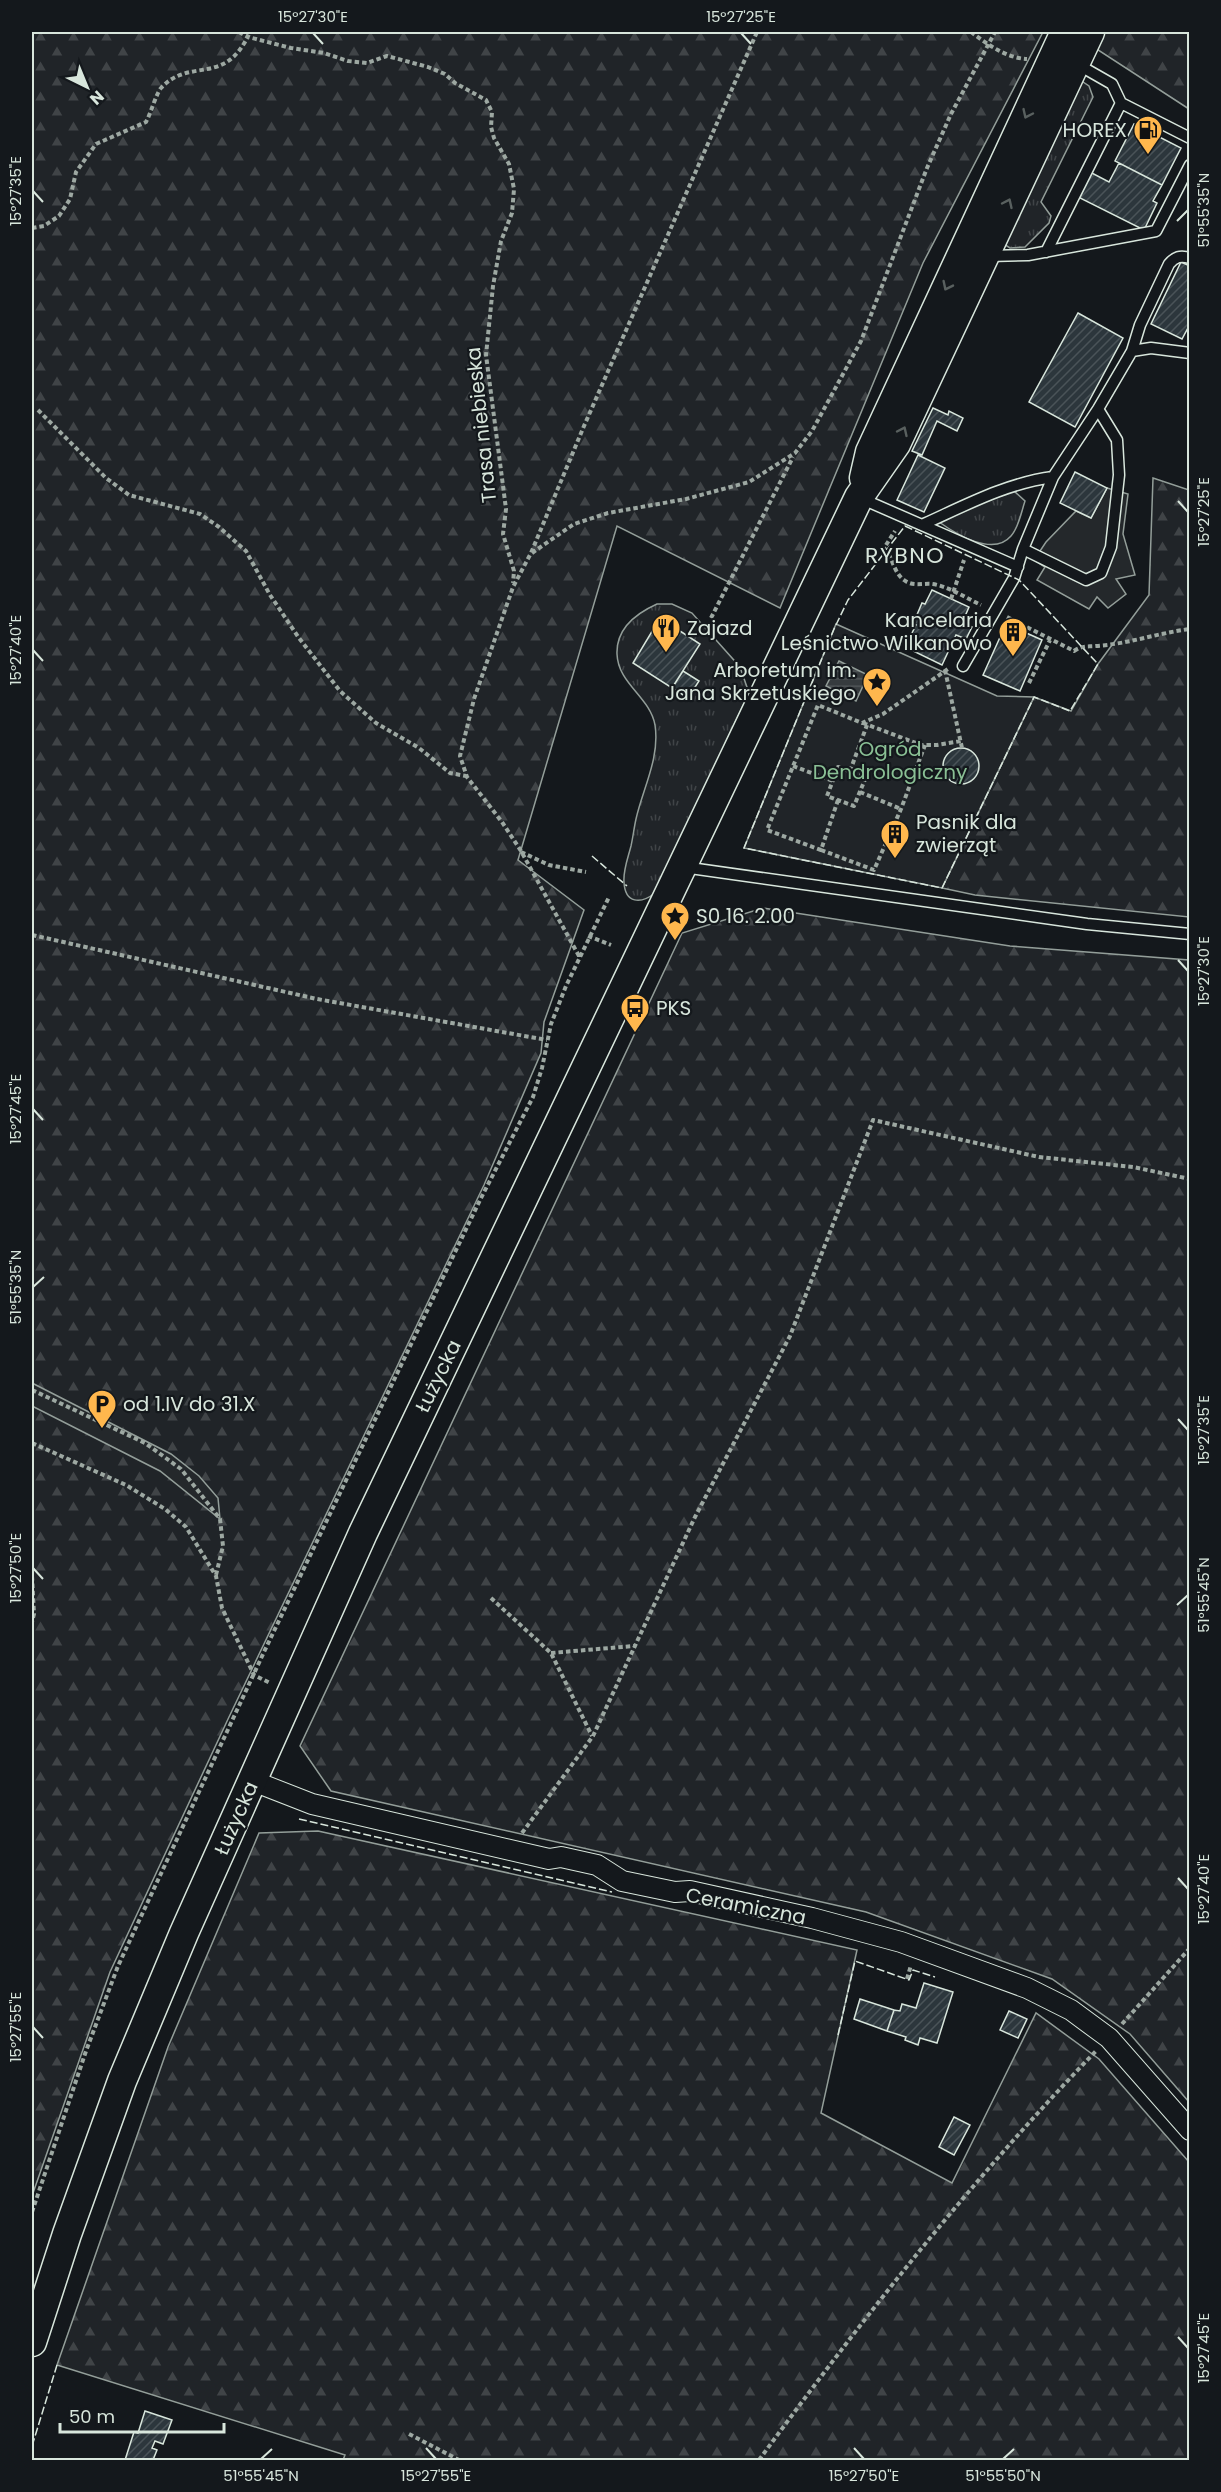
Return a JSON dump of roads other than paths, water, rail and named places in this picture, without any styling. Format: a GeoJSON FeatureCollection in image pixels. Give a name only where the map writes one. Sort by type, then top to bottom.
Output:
{"type":"FeatureCollection","features":[{"type":"Feature","properties":{"kind":"main road"},"geometry":{"type":"LineString","coordinates":[[1063,62],[1065,32]]}},
{"type":"Feature","properties":{"kind":"main road"},"geometry":{"type":"LineString","coordinates":[[1063,62],[1090,32]]}},
{"type":"Feature","properties":{"kind":"main road","name":"Łużycka"},"geometry":{"type":"LineString","coordinates":[[32,2342],[67,2234],[123,2081],[184,1933],[363,1533],[859,497],[870,452],[978,245],[1063,62]]}},
{"type":"Feature","properties":{"kind":"street","name":"Ceramiczna"},"geometry":{"type":"LineString","coordinates":[[253,1781],[312,1804],[549,1859],[561,1857],[597,1865],[622,1881],[675,1892],[690,1891],[901,1942],[1027,1988],[1071,2010],[1102,2045],[1190,2130]]}},
{"type":"Feature","properties":{"kind":"lane"},"geometry":{"type":"LineString","coordinates":[[1063,62],[1112,84],[1121,103],[1190,138]]}},
{"type":"Feature","properties":{"kind":"lane"},"geometry":{"type":"LineString","coordinates":[[1046,252],[1121,103]]}},
{"type":"Feature","properties":{"kind":"lane"},"geometry":{"type":"LineString","coordinates":[[978,245],[1029,255],[1156,231],[1190,165]]}},
{"type":"Feature","properties":{"kind":"lane"},"geometry":{"type":"LineString","coordinates":[[963,666],[996,611],[1018,567],[1023,549],[1053,477],[1098,409],[1132,351],[1140,325],[1168,264],[1174,258],[1182,256],[1190,258]]}},
{"type":"Feature","properties":{"kind":"lane"},"geometry":{"type":"LineString","coordinates":[[1132,351],[1151,348],[1189,354]]}},
{"type":"Feature","properties":{"kind":"lane"},"geometry":{"type":"LineString","coordinates":[[1023,549],[1086,580],[1101,573],[1110,547],[1119,475],[1117,440],[1098,409]]}},
{"type":"Feature","properties":{"kind":"lane"},"geometry":{"type":"LineString","coordinates":[[924,524],[995,492],[1032,480],[1053,477]]}},
{"type":"Feature","properties":{"kind":"lane"},"geometry":{"type":"LineString","coordinates":[[859,497],[1018,567]]}},
{"type":"Feature","properties":{"kind":"lane"},"geometry":{"type":"LineString","coordinates":[[682,867],[1087,924],[1190,934]]}},
{"type":"Feature","properties":{"kind":"place","name":"HOREX"},"geometry":{"type":"Point","coordinates":[1148,156]}},
{"type":"Feature","properties":{"kind":"place","name":"Zajazd"},"geometry":{"type":"Point","coordinates":[666,654]}},
{"type":"Feature","properties":{"kind":"place","name":"Kancelaria Leśnictwo Wilkanowo"},"geometry":{"type":"Point","coordinates":[1013,658]}},
{"type":"Feature","properties":{"kind":"place","name":"Arboretum im. Jana Skrzetuskiego"},"geometry":{"type":"Point","coordinates":[877,708]}},
{"type":"Feature","properties":{"kind":"place","name":"Pasnik dla zwierząt"},"geometry":{"type":"Point","coordinates":[895,860]}},
{"type":"Feature","properties":{"kind":"place","name":"S0 16. 2.00"},"geometry":{"type":"Point","coordinates":[675,942]}},
{"type":"Feature","properties":{"kind":"place","name":"PKS"},"geometry":{"type":"Point","coordinates":[635,1034]}},
{"type":"Feature","properties":{"kind":"place","name":"od 1.IV do 31.X"},"geometry":{"type":"Point","coordinates":[102,1430]}},
{"type":"Feature","properties":{"kind":"district","name":"RYBNO"},"geometry":{"type":"Point","coordinates":[905,555]}},
{"type":"Feature","properties":{"kind":"park label","name":"Ogród Dendrologiczny"},"geometry":{"type":"Point","coordinates":[890,760]}}]}
